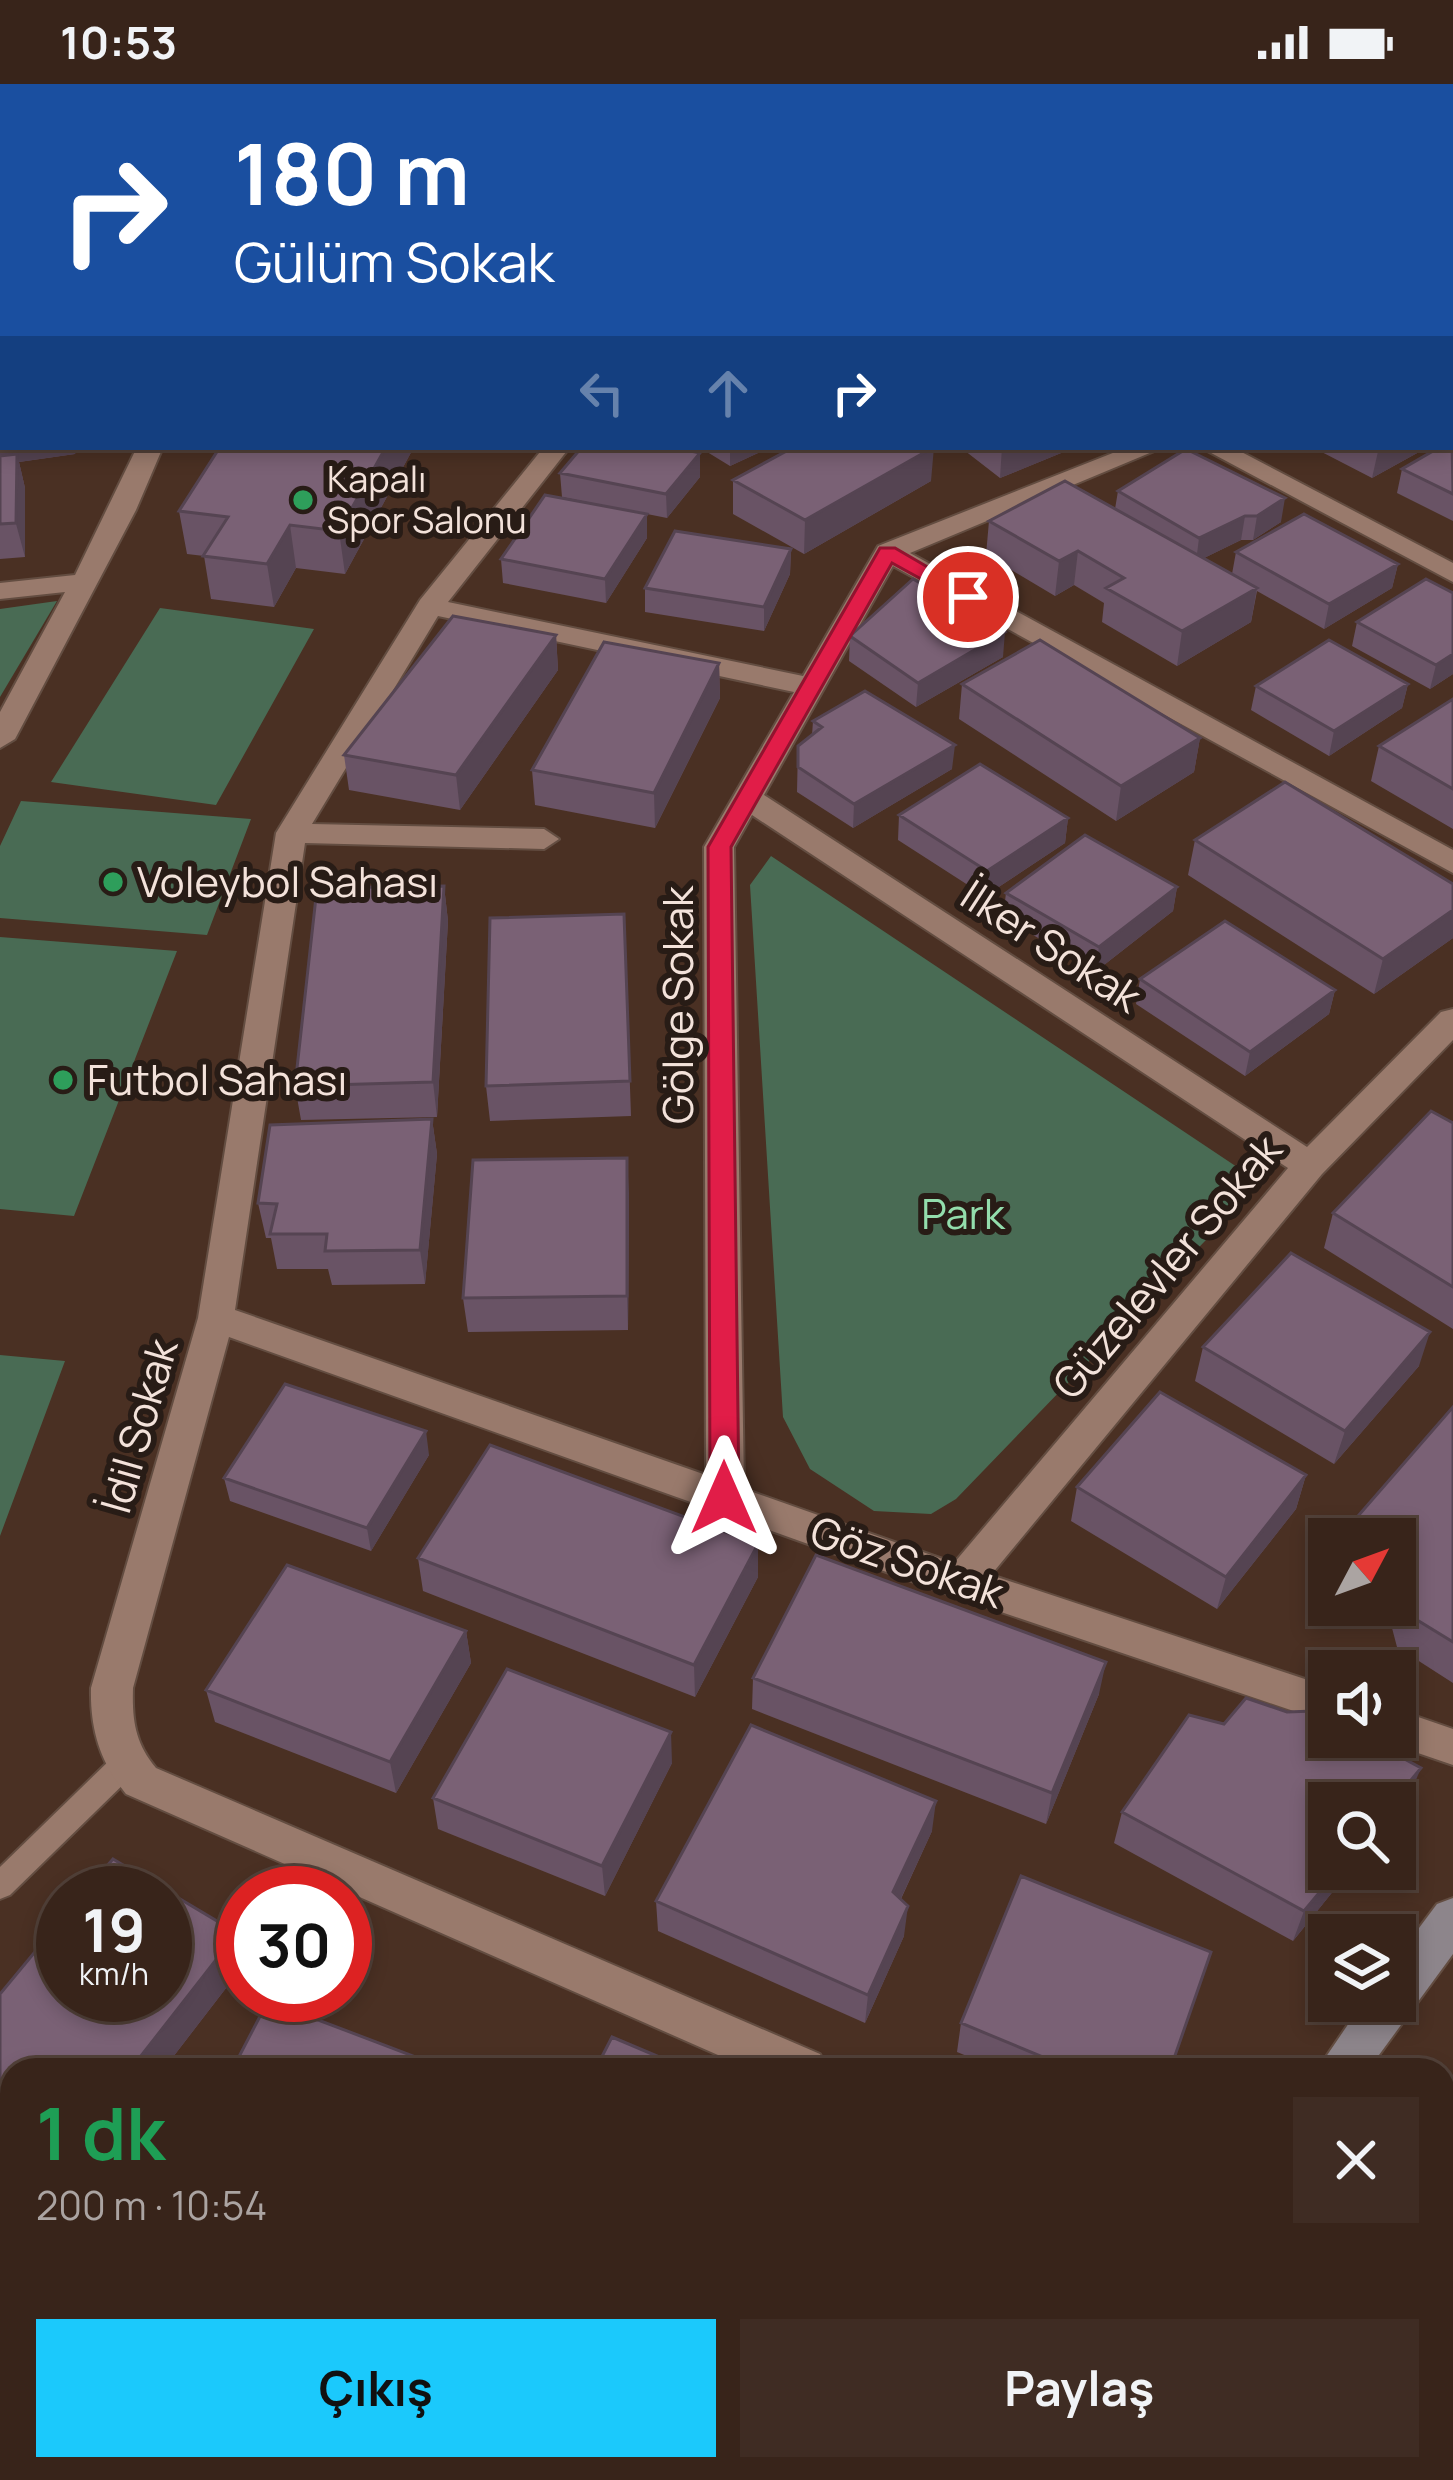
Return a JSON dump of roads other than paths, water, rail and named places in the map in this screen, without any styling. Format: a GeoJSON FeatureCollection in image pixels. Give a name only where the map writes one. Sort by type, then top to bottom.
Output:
{"type":"FeatureCollection","features":[{"type":"Feature","properties":{"kind":"street"},"geometry":{"type":"LineString","coordinates":[[0,739],[149,450]]}},
{"type":"Feature","properties":{"kind":"street","name":"İdil Sokak"},"geometry":{"type":"LineString","coordinates":[[126,1763],[110,1727],[112,1688],[216,1318],[291,833],[430,606],[555,450]]}},
{"type":"Feature","properties":{"kind":"street"},"geometry":{"type":"LineString","coordinates":[[888,552],[1143,450]]}},
{"type":"Feature","properties":{"kind":"street"},"geometry":{"type":"LineString","coordinates":[[1220,450],[1453,574]]}},
{"type":"Feature","properties":{"kind":"street"},"geometry":{"type":"LineString","coordinates":[[888,552],[1453,863]]}},
{"type":"Feature","properties":{"kind":"street","name":"Gölge Sokak"},"geometry":{"type":"LineString","coordinates":[[724,1498],[719,847],[888,552]]}},
{"type":"Feature","properties":{"kind":"street"},"geometry":{"type":"LineString","coordinates":[[0,591],[84,582]]}},
{"type":"Feature","properties":{"kind":"street"},"geometry":{"type":"LineString","coordinates":[[430,606],[808,686]]}},
{"type":"Feature","properties":{"kind":"street","name":"İlker Sokak"},"geometry":{"type":"LineString","coordinates":[[746,797],[1310,1165]]}},
{"type":"Feature","properties":{"kind":"street"},"geometry":{"type":"LineString","coordinates":[[291,833],[544,839]]}},
{"type":"Feature","properties":{"kind":"street","name":"Güzelevler Sokak"},"geometry":{"type":"LineString","coordinates":[[962,1582],[1310,1165],[1453,1020]]}},
{"type":"Feature","properties":{"kind":"street","name":"Göz Sokak"},"geometry":{"type":"LineString","coordinates":[[216,1318],[962,1582],[1308,1698]]}},
{"type":"Feature","properties":{"kind":"street"},"geometry":{"type":"LineString","coordinates":[[1416,1734],[1453,1747]]}},
{"type":"Feature","properties":{"kind":"street"},"geometry":{"type":"LineString","coordinates":[[126,1763],[142,1780],[193,1806],[776,2058]]}},
{"type":"Feature","properties":{"kind":"street"},"geometry":{"type":"LineString","coordinates":[[1416,1967],[1453,1918]]}},
{"type":"Feature","properties":{"kind":"street"},"geometry":{"type":"LineString","coordinates":[[1349,2058],[1375,2022]]}},
{"type":"Feature","properties":{"kind":"lane"},"geometry":{"type":"LineString","coordinates":[[0,1886],[126,1763]]}},
{"type":"Feature","properties":{"kind":"place","name":"Kapalı Spor Salonu"},"geometry":{"type":"Point","coordinates":[303,500]}},
{"type":"Feature","properties":{"kind":"place","name":"Voleybol Sahası"},"geometry":{"type":"Point","coordinates":[113,882]}},
{"type":"Feature","properties":{"kind":"place","name":"Futbol Sahası"},"geometry":{"type":"Point","coordinates":[63,1080]}},
{"type":"Feature","properties":{"kind":"park label","name":"Park"},"geometry":{"type":"Point","coordinates":[963,1214]}}]}
